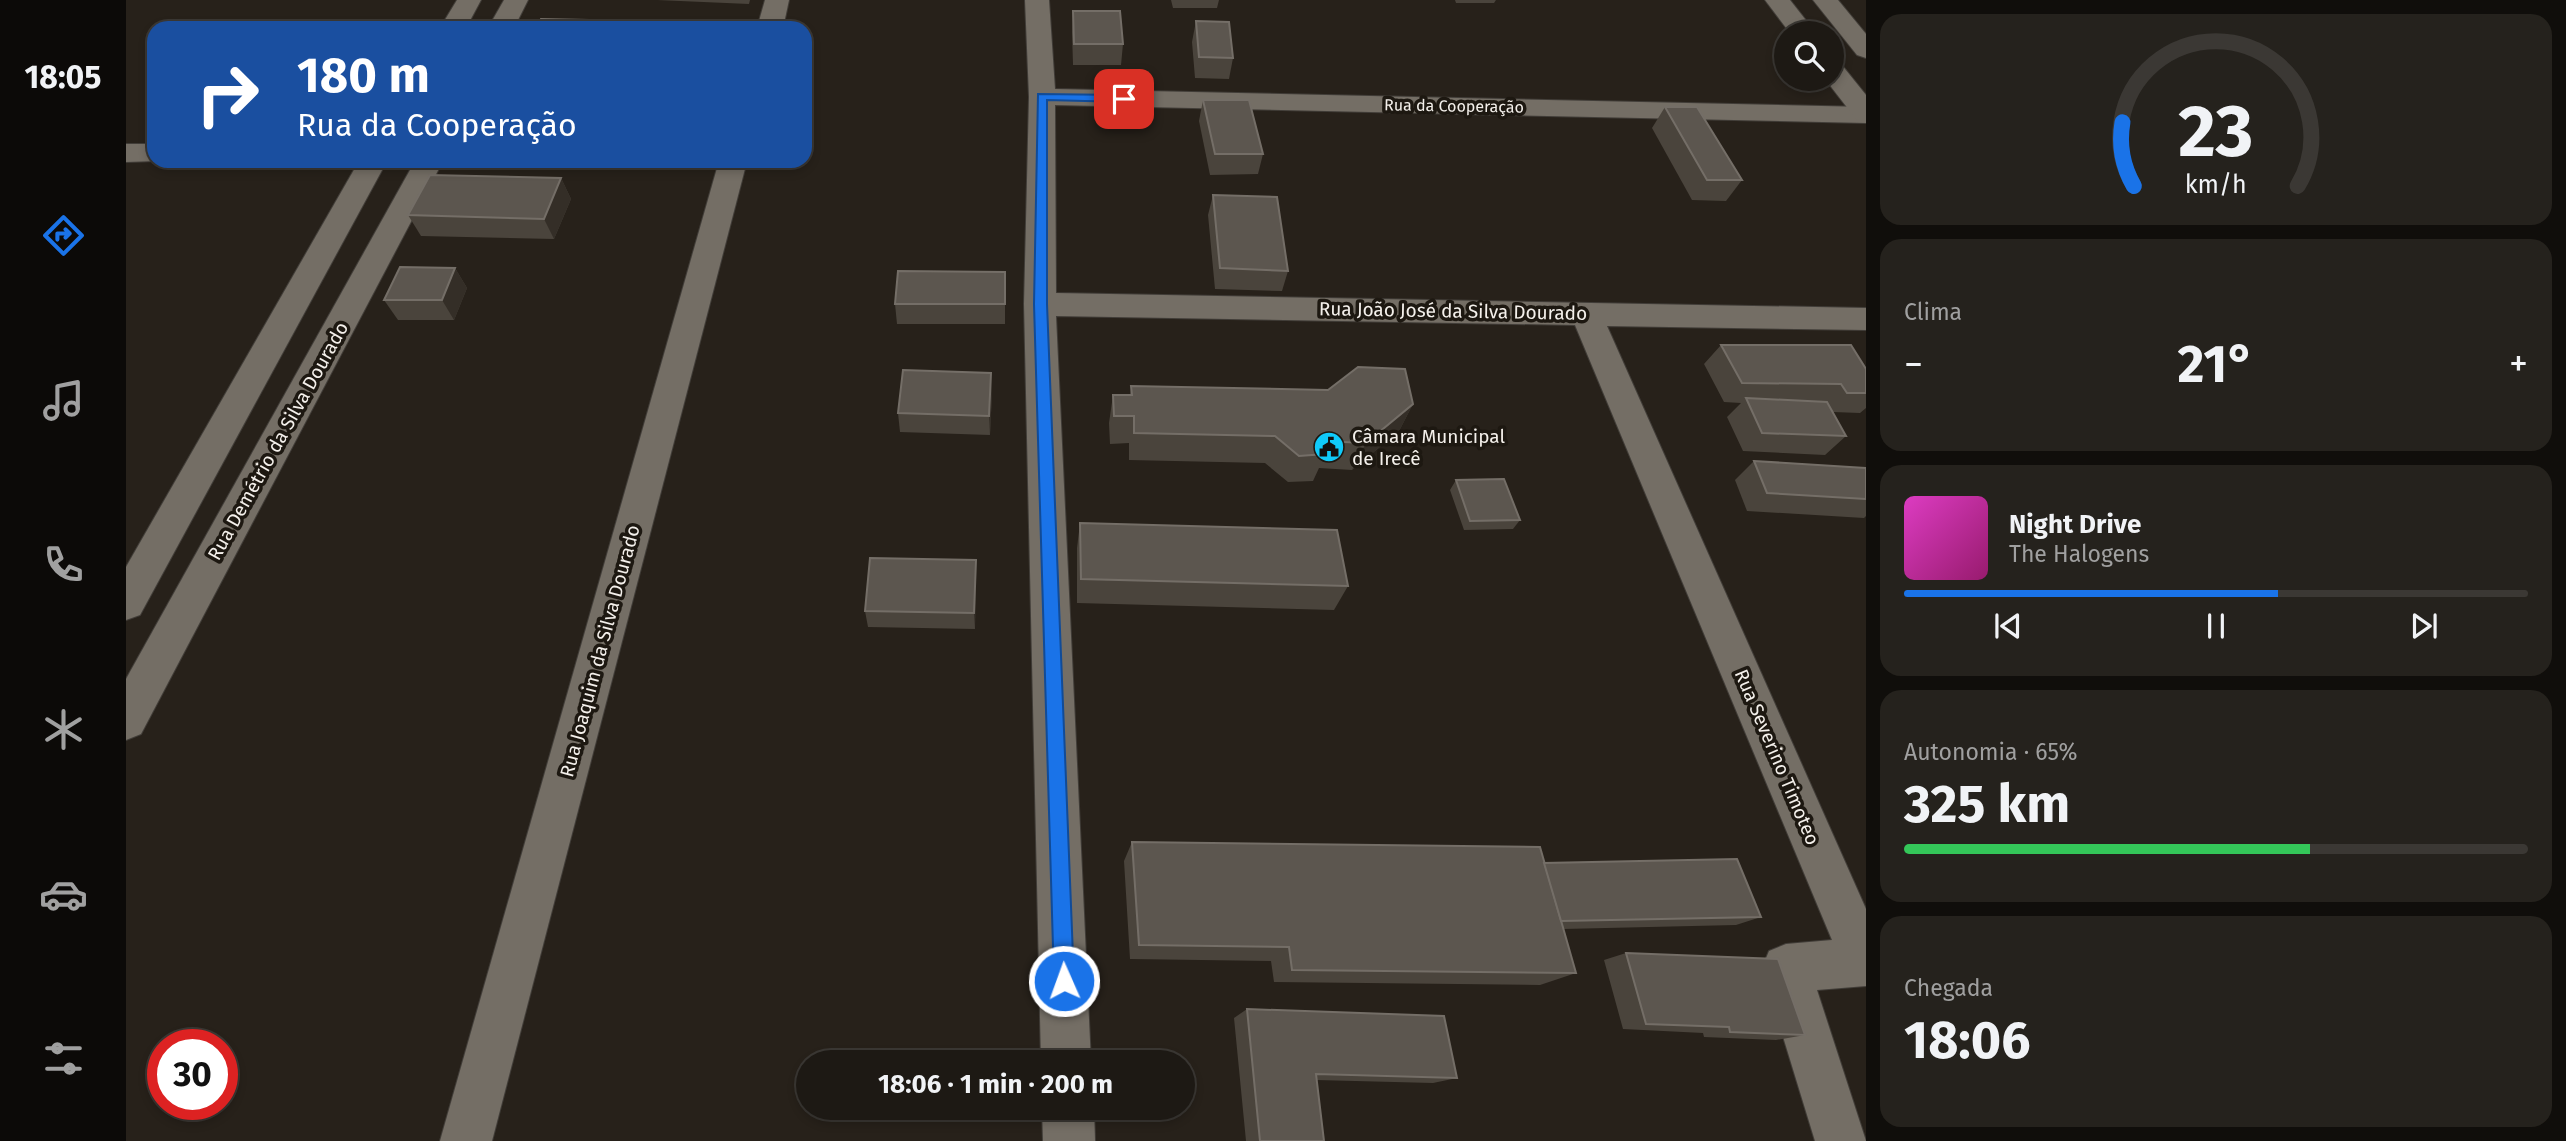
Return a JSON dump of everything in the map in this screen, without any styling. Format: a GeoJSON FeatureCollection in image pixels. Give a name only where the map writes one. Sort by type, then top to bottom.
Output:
{"type":"FeatureCollection","features":[{"type":"Feature","properties":{"kind":"street"},"geometry":{"type":"LineString","coordinates":[[457,21],[469,0]]}},
{"type":"Feature","properties":{"kind":"street"},"geometry":{"type":"LineString","coordinates":[[505,21],[516,0]]}},
{"type":"Feature","properties":{"kind":"street"},"geometry":{"type":"LineString","coordinates":[[772,21],[777,0]]}},
{"type":"Feature","properties":{"kind":"street"},"geometry":{"type":"LineString","coordinates":[[1037,0],[1042,97],[1040,304],[1066,1050]]}},
{"type":"Feature","properties":{"kind":"street"},"geometry":{"type":"LineString","coordinates":[[1777,0],[1794,21]]}},
{"type":"Feature","properties":{"kind":"street"},"geometry":{"type":"LineString","coordinates":[[1825,0],[1866,50]]}},
{"type":"Feature","properties":{"kind":"street"},"geometry":{"type":"LineString","coordinates":[[1844,86],[1866,114]]}},
{"type":"Feature","properties":{"kind":"street","name":"Rua da Cooperação"},"geometry":{"type":"LineString","coordinates":[[1042,97],[1866,114]]}},
{"type":"Feature","properties":{"kind":"street"},"geometry":{"type":"LineString","coordinates":[[126,153],[147,153]]}},
{"type":"Feature","properties":{"kind":"street"},"geometry":{"type":"LineString","coordinates":[[126,603],[369,168]]}},
{"type":"Feature","properties":{"kind":"street","name":"Rua Demétrio da Silva Dourado"},"geometry":{"type":"LineString","coordinates":[[126,720],[425,168]]}},
{"type":"Feature","properties":{"kind":"street","name":"Rua Joaquim da Silva Dourado"},"geometry":{"type":"LineString","coordinates":[[466,1141],[731,168]]}},
{"type":"Feature","properties":{"kind":"street","name":"Rua João José da Silva Dourado"},"geometry":{"type":"LineString","coordinates":[[1040,304],[1866,319]]}},
{"type":"Feature","properties":{"kind":"street","name":"Rua Severino Timoteo"},"geometry":{"type":"LineString","coordinates":[[1586,314],[1864,962],[1786,968],[1841,1141]]}},
{"type":"Feature","properties":{"kind":"street"},"geometry":{"type":"LineString","coordinates":[[1068,1120],[1069,1141]]}},
{"type":"Feature","properties":{"kind":"building"},"geometry":{"type":"Polygon","coordinates":[[[1073,11],[1120,11],[1123,44],[1074,44],[1073,11]]]}},
{"type":"Feature","properties":{"kind":"building"},"geometry":{"type":"Polygon","coordinates":[[[541,19],[588,20],[588,21],[540,21],[541,19]]]}},
{"type":"Feature","properties":{"kind":"building"},"geometry":{"type":"Polygon","coordinates":[[[1196,21],[1229,22],[1233,58],[1199,57],[1196,21]]]}},
{"type":"Feature","properties":{"kind":"building"},"geometry":{"type":"Polygon","coordinates":[[[1203,100],[1249,100],[1263,154],[1215,154],[1203,100]]]}},
{"type":"Feature","properties":{"kind":"building"},"geometry":{"type":"Polygon","coordinates":[[[1665,107],[1697,107],[1742,180],[1707,180],[1665,107]]]}},
{"type":"Feature","properties":{"kind":"building"},"geometry":{"type":"Polygon","coordinates":[[[430,175],[561,178],[544,219],[408,215],[430,175]]]}},
{"type":"Feature","properties":{"kind":"building"},"geometry":{"type":"Polygon","coordinates":[[[1213,195],[1277,197],[1288,271],[1220,268],[1213,195]]]}},
{"type":"Feature","properties":{"kind":"building"},"geometry":{"type":"Polygon","coordinates":[[[400,267],[455,268],[442,300],[384,300],[400,267]]]}},
{"type":"Feature","properties":{"kind":"building"},"geometry":{"type":"Polygon","coordinates":[[[898,271],[1005,272],[1005,304],[895,304],[898,271]]]}},
{"type":"Feature","properties":{"kind":"building"},"geometry":{"type":"Polygon","coordinates":[[[1721,345],[1851,345],[1866,369],[1866,393],[1847,393],[1841,384],[1742,383],[1721,345]]]}},
{"type":"Feature","properties":{"kind":"building"},"geometry":{"type":"Polygon","coordinates":[[[1358,367],[1405,369],[1413,404],[1366,443],[1321,441],[1325,454],[1299,456],[1275,436],[1134,433],[1134,416],[1114,416],[1113,395],[1132,395],[1131,386],[1328,390],[1358,367]]]}},
{"type":"Feature","properties":{"kind":"building"},"geometry":{"type":"Polygon","coordinates":[[[903,370],[991,373],[989,416],[898,413],[903,370]]]}},
{"type":"Feature","properties":{"kind":"building"},"geometry":{"type":"Polygon","coordinates":[[[1746,398],[1827,402],[1846,436],[1762,433],[1746,398]]]}},
{"type":"Feature","properties":{"kind":"building"},"geometry":{"type":"Polygon","coordinates":[[[1754,461],[1866,468],[1866,499],[1767,493],[1754,461]]]}},
{"type":"Feature","properties":{"kind":"building"},"geometry":{"type":"Polygon","coordinates":[[[1504,479],[1520,520],[1470,521],[1456,480],[1504,479]]]}},
{"type":"Feature","properties":{"kind":"building"},"geometry":{"type":"Polygon","coordinates":[[[1080,523],[1337,530],[1348,586],[1081,579],[1080,523]]]}},
{"type":"Feature","properties":{"kind":"building"},"geometry":{"type":"Polygon","coordinates":[[[870,558],[976,560],[974,613],[865,611],[870,558]]]}},
{"type":"Feature","properties":{"kind":"building"},"geometry":{"type":"Polygon","coordinates":[[[1132,842],[1540,847],[1576,973],[1292,970],[1289,947],[1139,945],[1132,842]]]}},
{"type":"Feature","properties":{"kind":"building"},"geometry":{"type":"Polygon","coordinates":[[[1737,859],[1761,917],[1561,921],[1544,863],[1737,859]]]}},
{"type":"Feature","properties":{"kind":"building"},"geometry":{"type":"Polygon","coordinates":[[[1626,953],[1778,959],[1805,1035],[1730,1032],[1729,1027],[1646,1024],[1626,953]]]}},
{"type":"Feature","properties":{"kind":"building"},"geometry":{"type":"Polygon","coordinates":[[[1247,1009],[1444,1016],[1457,1078],[1316,1074],[1324,1141],[1260,1141],[1247,1009]]]}},
{"type":"Feature","properties":{"kind":"place","name":"Câmara Municipal de Irecê"},"geometry":{"type":"Point","coordinates":[1329,447]}},
{"type":"Feature","properties":{"kind":"route"},"geometry":{"type":"LineString","coordinates":[[1064,981],[1040,304],[1042,97],[1124,99]]}}]}
